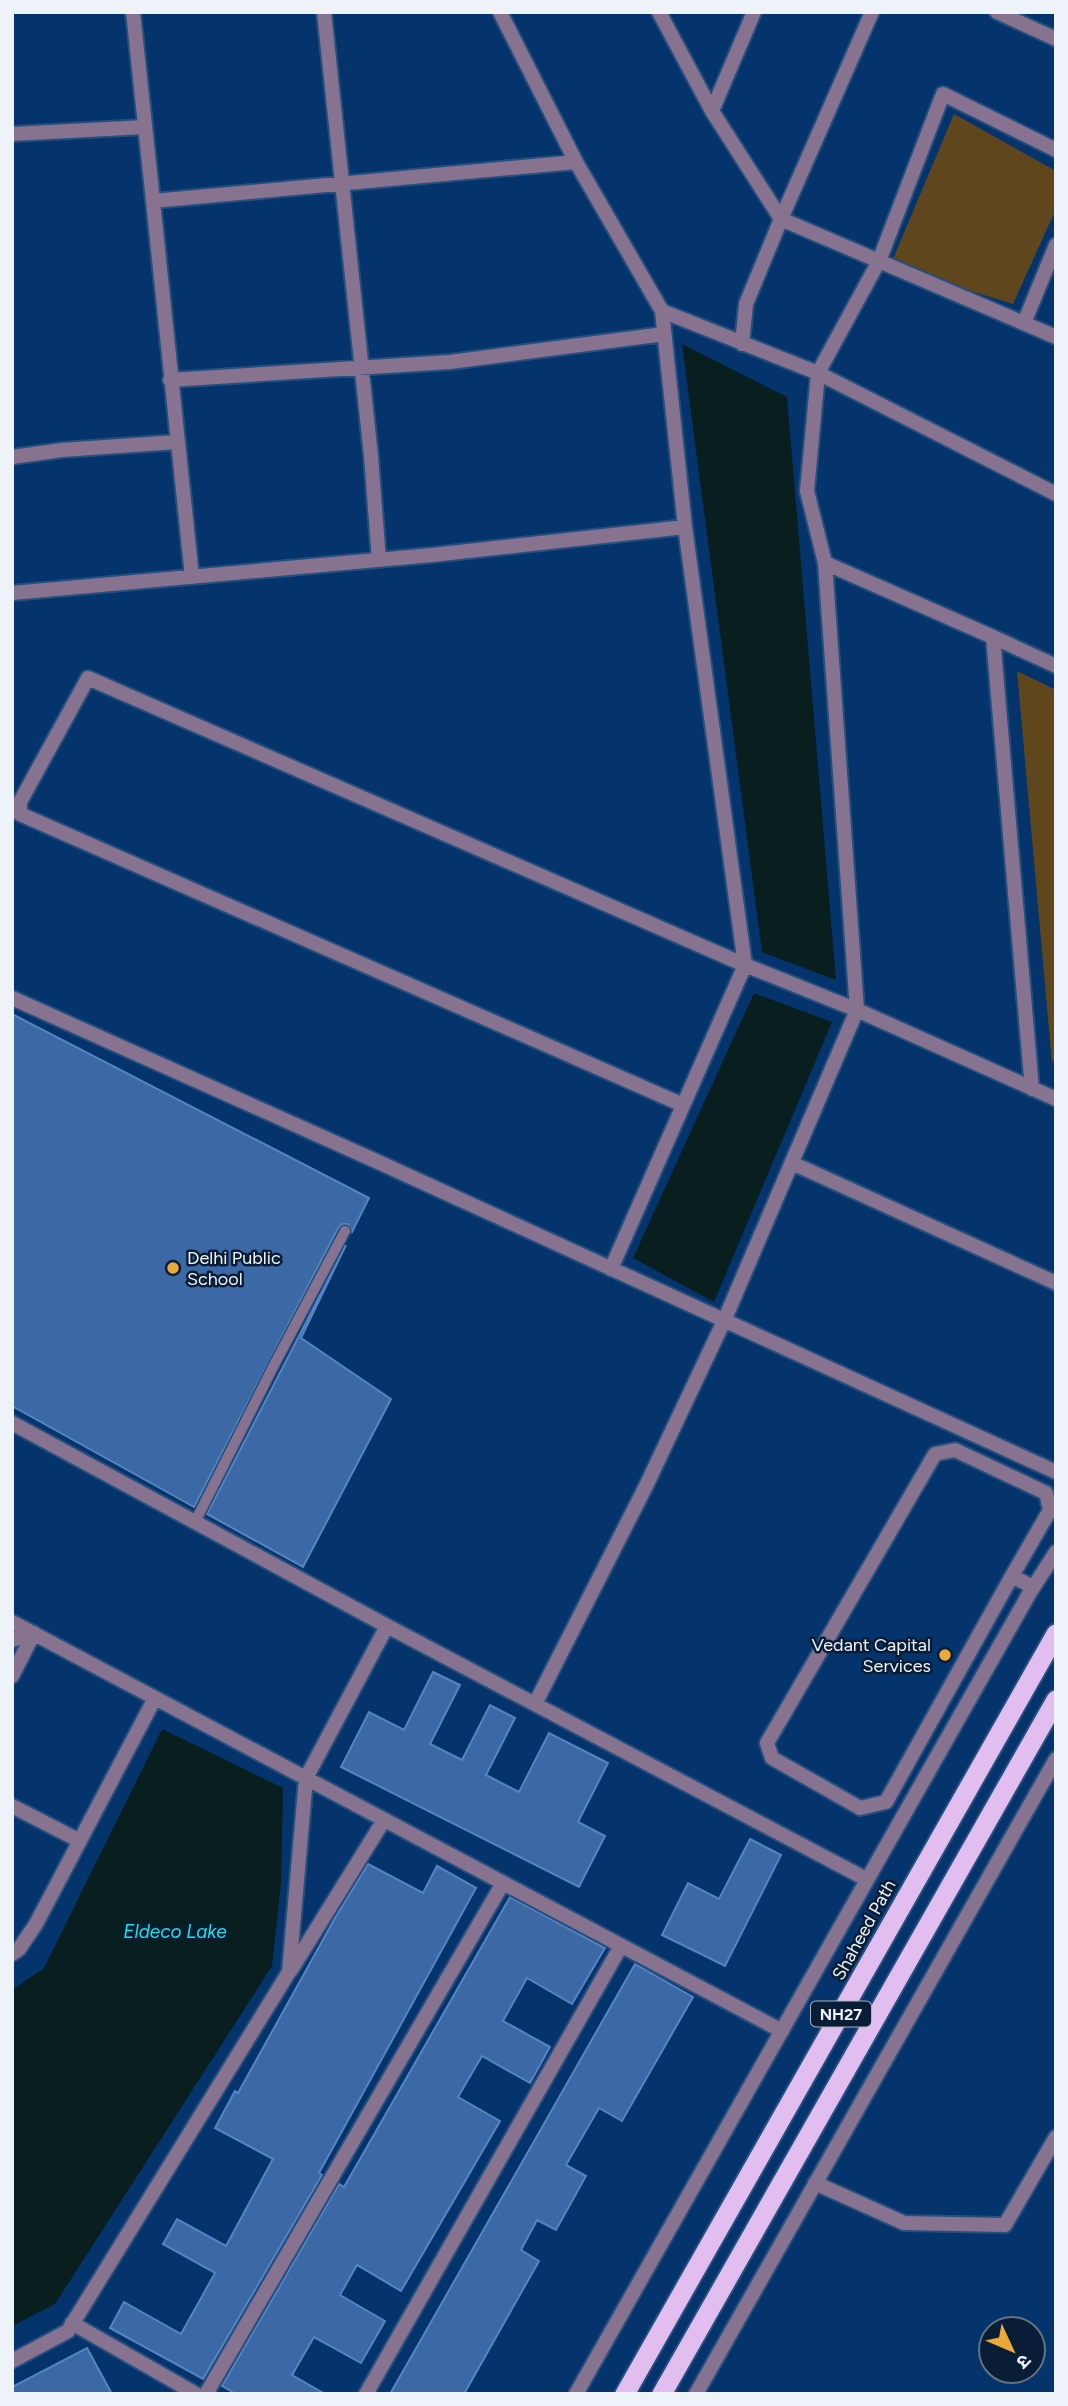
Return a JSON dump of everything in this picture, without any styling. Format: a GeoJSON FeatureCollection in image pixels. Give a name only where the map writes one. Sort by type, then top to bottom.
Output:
{"type":"FeatureCollection","features":[{"type":"Feature","properties":{"kind":"highway","name":"Shaheed Path"},"geometry":{"type":"LineString","coordinates":[[625,2394],[1056,1634]]}},
{"type":"Feature","properties":{"kind":"highway","name":"NH27"},"geometry":{"type":"LineString","coordinates":[[662,2394],[1056,1700]]}},
{"type":"Feature","properties":{"kind":"street"},"geometry":{"type":"LineString","coordinates":[[134,12],[192,577]]}},
{"type":"Feature","properties":{"kind":"street"},"geometry":{"type":"LineString","coordinates":[[324,12],[362,368],[379,560]]}},
{"type":"Feature","properties":{"kind":"street"},"geometry":{"type":"LineString","coordinates":[[500,12],[576,162],[662,311],[685,527],[745,965],[611,1269]]}},
{"type":"Feature","properties":{"kind":"street"},"geometry":{"type":"LineString","coordinates":[[659,12],[712,111],[780,219],[1056,337]]}},
{"type":"Feature","properties":{"kind":"street"},"geometry":{"type":"LineString","coordinates":[[712,111],[754,12]]}},
{"type":"Feature","properties":{"kind":"street"},"geometry":{"type":"LineString","coordinates":[[742,344],[746,304],[780,219],[872,12]]}},
{"type":"Feature","properties":{"kind":"street"},"geometry":{"type":"LineString","coordinates":[[997,12],[1056,39]]}},
{"type":"Feature","properties":{"kind":"street"},"geometry":{"type":"LineString","coordinates":[[534,1704],[646,1486],[724,1321],[858,1010],[825,563],[807,491],[818,373],[878,261],[943,94],[1056,150]]}},
{"type":"Feature","properties":{"kind":"street"},"geometry":{"type":"LineString","coordinates":[[12,134],[145,128]]}},
{"type":"Feature","properties":{"kind":"street"},"geometry":{"type":"LineString","coordinates":[[153,201],[576,162]]}},
{"type":"Feature","properties":{"kind":"street"},"geometry":{"type":"LineString","coordinates":[[1024,323],[1056,245]]}},
{"type":"Feature","properties":{"kind":"street"},"geometry":{"type":"LineString","coordinates":[[662,311],[818,373],[1056,494]]}},
{"type":"Feature","properties":{"kind":"street"},"geometry":{"type":"LineString","coordinates":[[170,380],[450,362],[664,334]]}},
{"type":"Feature","properties":{"kind":"street"},"geometry":{"type":"LineString","coordinates":[[12,457],[62,450],[177,442]]}},
{"type":"Feature","properties":{"kind":"street"},"geometry":{"type":"LineString","coordinates":[[12,593],[379,560],[685,527]]}},
{"type":"Feature","properties":{"kind":"street"},"geometry":{"type":"LineString","coordinates":[[825,563],[1056,666]]}},
{"type":"Feature","properties":{"kind":"street"},"geometry":{"type":"LineString","coordinates":[[993,637],[1032,1089]]}},
{"type":"Feature","properties":{"kind":"street"},"geometry":{"type":"LineString","coordinates":[[683,1105],[20,814],[20,802],[88,678],[745,965],[858,1010],[1056,1099]]}},
{"type":"Feature","properties":{"kind":"street"},"geometry":{"type":"LineString","coordinates":[[12,998],[1056,1472]]}},
{"type":"Feature","properties":{"kind":"street"},"geometry":{"type":"LineString","coordinates":[[792,1163],[1056,1283]]}},
{"type":"Feature","properties":{"kind":"street"},"geometry":{"type":"LineString","coordinates":[[12,1422],[387,1626],[866,1879]]}},
{"type":"Feature","properties":{"kind":"street"},"geometry":{"type":"LineString","coordinates":[[955,1450],[1046,1493],[1050,1510],[1012,1576],[886,1802],[860,1808],[772,1758],[767,1743],[935,1454],[955,1450]]}},
{"type":"Feature","properties":{"kind":"street"},"geometry":{"type":"LineString","coordinates":[[576,2394],[955,1722],[1056,1552]]}},
{"type":"Feature","properties":{"kind":"street"},"geometry":{"type":"LineString","coordinates":[[1012,1576],[1033,1587]]}},
{"type":"Feature","properties":{"kind":"street"},"geometry":{"type":"LineString","coordinates":[[12,1622],[782,2031]]}},
{"type":"Feature","properties":{"kind":"street"},"geometry":{"type":"LineString","coordinates":[[289,1972],[306,1778],[387,1626]]}},
{"type":"Feature","properties":{"kind":"street"},"geometry":{"type":"LineString","coordinates":[[12,1640],[34,1633]]}},
{"type":"Feature","properties":{"kind":"street"},"geometry":{"type":"LineString","coordinates":[[12,1676],[34,1633]]}},
{"type":"Feature","properties":{"kind":"street"},"geometry":{"type":"LineString","coordinates":[[14,1950],[36,1924],[155,1698]]}},
{"type":"Feature","properties":{"kind":"street"},"geometry":{"type":"LineString","coordinates":[[937,1710],[955,1722]]}},
{"type":"Feature","properties":{"kind":"street"},"geometry":{"type":"LineString","coordinates":[[696,2394],[1056,1759]]}},
{"type":"Feature","properties":{"kind":"street"},"geometry":{"type":"LineString","coordinates":[[12,1806],[80,1841]]}},
{"type":"Feature","properties":{"kind":"street"},"geometry":{"type":"LineString","coordinates":[[12,2361],[68,2331],[384,1820]]}},
{"type":"Feature","properties":{"kind":"street"},"geometry":{"type":"LineString","coordinates":[[206,2394],[503,1883]]}},
{"type":"Feature","properties":{"kind":"street"},"geometry":{"type":"LineString","coordinates":[[366,2394],[621,1945]]}},
{"type":"Feature","properties":{"kind":"street"},"geometry":{"type":"LineString","coordinates":[[815,2183],[904,2222],[1005,2225],[1056,2137]]}},
{"type":"Feature","properties":{"kind":"street"},"geometry":{"type":"LineString","coordinates":[[72,2323],[196,2394]]}},
{"type":"Feature","properties":{"kind":"lane"},"geometry":{"type":"LineString","coordinates":[[195,1522],[345,1231]]}},
{"type":"Feature","properties":{"kind":"shaded area"},"geometry":{"type":"Polygon","coordinates":[[[954,114],[1056,171],[1056,209],[1013,304],[890,266],[954,114]]]}},
{"type":"Feature","properties":{"kind":"shaded area"},"geometry":{"type":"Polygon","coordinates":[[[1017,671],[1056,690],[1056,1056],[1052,1063],[1017,671]]]}},
{"type":"Feature","properties":{"kind":"water"},"geometry":{"type":"Polygon","coordinates":[[[682,344],[787,397],[836,980],[762,952],[682,344]]]}},
{"type":"Feature","properties":{"kind":"water"},"geometry":{"type":"Polygon","coordinates":[[[754,993],[832,1022],[714,1302],[633,1258],[754,993]]]}},
{"type":"Feature","properties":{"kind":"water","name":"Eldeco Lake"},"geometry":{"type":"Polygon","coordinates":[[[162,1729],[283,1788],[281,1883],[272,1966],[55,2304],[12,2326],[12,1990],[44,1968],[162,1729]]]}},
{"type":"Feature","properties":{"kind":"building","name":"Delhi Public School"},"geometry":{"type":"Polygon","coordinates":[[[12,1014],[369,1198],[352,1232],[348,1224],[342,1224],[338,1228],[194,1507],[12,1406],[12,1014]]]}},
{"type":"Feature","properties":{"kind":"building"},"geometry":{"type":"Polygon","coordinates":[[[346,1245],[301,1338],[391,1399],[303,1567],[207,1514],[346,1245]]]}},
{"type":"Feature","properties":{"kind":"building"},"geometry":{"type":"Polygon","coordinates":[[[433,1672],[460,1685],[430,1744],[462,1760],[490,1705],[515,1718],[486,1775],[519,1792],[549,1733],[608,1763],[578,1822],[605,1836],[579,1887],[341,1767],[369,1712],[404,1730],[433,1672]]]}},
{"type":"Feature","properties":{"kind":"building"},"geometry":{"type":"Polygon","coordinates":[[[750,1839],[781,1855],[725,1966],[662,1935],[688,1883],[719,1899],[750,1839]]]}},
{"type":"Feature","properties":{"kind":"building"},"geometry":{"type":"Polygon","coordinates":[[[368,1864],[423,1893],[437,1866],[476,1888],[319,2173],[322,2175],[203,2379],[110,2328],[124,2302],[181,2334],[215,2273],[163,2244],[177,2219],[226,2246],[273,2159],[215,2128],[235,2091],[238,2093],[368,1864]]]}},
{"type":"Feature","properties":{"kind":"building"},"geometry":{"type":"Polygon","coordinates":[[[510,1897],[605,1948],[572,2004],[527,1978],[503,2021],[550,2047],[530,2083],[482,2056],[458,2097],[500,2121],[401,2291],[357,2265],[340,2295],[385,2321],[361,2363],[314,2337],[292,2375],[325,2394],[236,2394],[222,2386],[339,2184],[344,2187],[510,1897]]]}},
{"type":"Feature","properties":{"kind":"building"},"geometry":{"type":"Polygon","coordinates":[[[635,1964],[693,1997],[622,2121],[599,2108],[566,2165],[586,2176],[556,2230],[537,2220],[521,2250],[539,2261],[464,2394],[390,2394],[635,1964]]]}},
{"type":"Feature","properties":{"kind":"building"},"geometry":{"type":"Polygon","coordinates":[[[87,2348],[112,2394],[12,2394],[12,2387],[87,2348]]]}},
{"type":"Feature","properties":{"kind":"place","name":"Delhi Public School"},"geometry":{"type":"Point","coordinates":[173,1268]}},
{"type":"Feature","properties":{"kind":"place","name":"Vedant Capital Services"},"geometry":{"type":"Point","coordinates":[945,1655]}}]}
